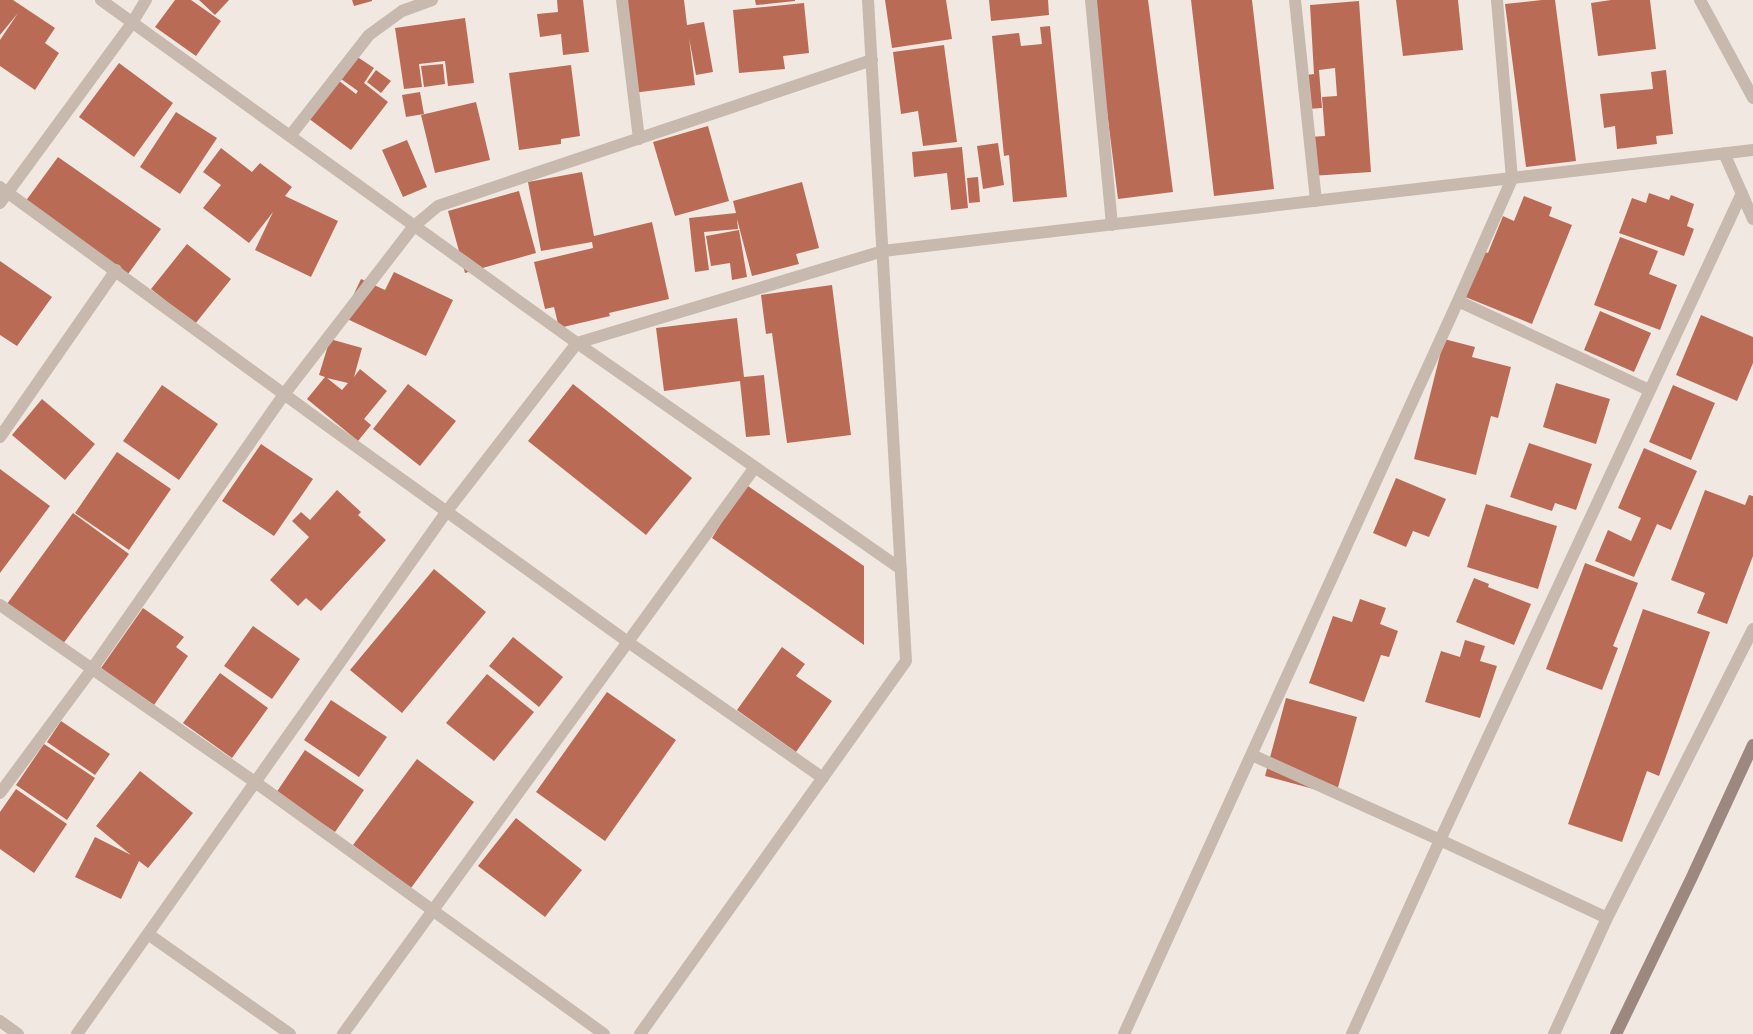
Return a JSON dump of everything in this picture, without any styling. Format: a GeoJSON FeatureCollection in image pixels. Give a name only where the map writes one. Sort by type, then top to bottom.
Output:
{"type":"FeatureCollection","features":[{"type":"Feature","properties":{"kind":"street"},"geometry":{"type":"LineString","coordinates":[[101,0],[577,343],[901,569]]}},
{"type":"Feature","properties":{"kind":"street"},"geometry":{"type":"LineString","coordinates":[[0,203],[4,190],[132,23],[146,0]]}},
{"type":"Feature","properties":{"kind":"street"},"geometry":{"type":"LineString","coordinates":[[290,136],[368,35],[402,11],[432,0]]}},
{"type":"Feature","properties":{"kind":"street"},"geometry":{"type":"LineString","coordinates":[[622,0],[639,139]]}},
{"type":"Feature","properties":{"kind":"street"},"geometry":{"type":"LineString","coordinates":[[640,1034],[906,661],[868,0]]}},
{"type":"Feature","properties":{"kind":"street"},"geometry":{"type":"LineString","coordinates":[[1091,0],[1112,225]]}},
{"type":"Feature","properties":{"kind":"street"},"geometry":{"type":"LineString","coordinates":[[1295,0],[1316,201]]}},
{"type":"Feature","properties":{"kind":"street"},"geometry":{"type":"LineString","coordinates":[[1124,1034],[1458,302],[1512,178],[1497,0]]}},
{"type":"Feature","properties":{"kind":"street"},"geometry":{"type":"LineString","coordinates":[[1700,0],[1753,98]]}},
{"type":"Feature","properties":{"kind":"street"},"geometry":{"type":"LineString","coordinates":[[0,794],[92,669],[285,393],[414,226],[438,206],[872,60]]}},
{"type":"Feature","properties":{"kind":"street"},"geometry":{"type":"LineString","coordinates":[[77,1034],[447,511],[577,343],[883,251],[1753,150]]}},
{"type":"Feature","properties":{"kind":"street"},"geometry":{"type":"LineString","coordinates":[[1724,154],[1753,219]]}},
{"type":"Feature","properties":{"kind":"street"},"geometry":{"type":"LineString","coordinates":[[4,190],[628,642],[823,778]]}},
{"type":"Feature","properties":{"kind":"street"},"geometry":{"type":"LineString","coordinates":[[1352,1034],[1440,840],[1742,193]]}},
{"type":"Feature","properties":{"kind":"street"},"geometry":{"type":"LineString","coordinates":[[0,437],[116,270]]}},
{"type":"Feature","properties":{"kind":"street"},"geometry":{"type":"LineString","coordinates":[[1458,302],[1649,390]]}},
{"type":"Feature","properties":{"kind":"street"},"geometry":{"type":"LineString","coordinates":[[343,1034],[755,467]]}},
{"type":"Feature","properties":{"kind":"street"},"geometry":{"type":"LineString","coordinates":[[0,605],[255,782],[604,1034]]}},
{"type":"Feature","properties":{"kind":"street"},"geometry":{"type":"LineString","coordinates":[[1554,1034],[1607,918],[1753,629]]}},
{"type":"Feature","properties":{"kind":"street"},"geometry":{"type":"LineString","coordinates":[[1616,1034],[1753,745]]}},
{"type":"Feature","properties":{"kind":"street"},"geometry":{"type":"LineString","coordinates":[[1252,755],[1607,918]]}},
{"type":"Feature","properties":{"kind":"street"},"geometry":{"type":"LineString","coordinates":[[148,934],[290,1034]]}},
{"type":"Feature","properties":{"kind":"street"},"geometry":{"type":"LineString","coordinates":[[0,1021],[18,1034]]}},
{"type":"Feature","properties":{"kind":"building"},"geometry":{"type":"Polygon","coordinates":[[[0,0],[13,0],[55,28],[45,43],[59,53],[35,90],[0,66],[0,40],[18,13],[0,35],[0,0]]]}},
{"type":"Feature","properties":{"kind":"building"},"geometry":{"type":"Polygon","coordinates":[[[175,0],[191,0],[221,21],[196,56],[155,27],[175,0]]]}},
{"type":"Feature","properties":{"kind":"building"},"geometry":{"type":"Polygon","coordinates":[[[199,0],[229,0],[215,15],[199,0]]]}},
{"type":"Feature","properties":{"kind":"building"},"geometry":{"type":"Polygon","coordinates":[[[352,0],[372,0],[372,1],[354,6],[352,0]]]}},
{"type":"Feature","properties":{"kind":"building"},"geometry":{"type":"Polygon","coordinates":[[[557,0],[583,0],[589,52],[563,55],[561,34],[540,37],[537,14],[558,12],[557,0]]]}},
{"type":"Feature","properties":{"kind":"building"},"geometry":{"type":"Polygon","coordinates":[[[626,0],[684,0],[687,25],[704,22],[713,72],[696,75],[689,38],[695,85],[633,93],[626,0]]]}},
{"type":"Feature","properties":{"kind":"building"},"geometry":{"type":"Polygon","coordinates":[[[755,0],[795,0],[795,1],[756,5],[755,0]]]}},
{"type":"Feature","properties":{"kind":"building"},"geometry":{"type":"Polygon","coordinates":[[[885,0],[946,0],[952,39],[892,48],[885,0]]]}},
{"type":"Feature","properties":{"kind":"building"},"geometry":{"type":"Polygon","coordinates":[[[989,0],[1048,0],[1049,15],[991,21],[989,0]]]}},
{"type":"Feature","properties":{"kind":"building"},"geometry":{"type":"Polygon","coordinates":[[[1093,0],[1148,0],[1173,192],[1118,199],[1093,0]]]}},
{"type":"Feature","properties":{"kind":"building"},"geometry":{"type":"Polygon","coordinates":[[[1191,0],[1252,0],[1274,189],[1214,196],[1191,0]]]}},
{"type":"Feature","properties":{"kind":"building"},"geometry":{"type":"Polygon","coordinates":[[[1396,0],[1458,0],[1463,50],[1403,56],[1396,0]]]}},
{"type":"Feature","properties":{"kind":"building"},"geometry":{"type":"Polygon","coordinates":[[[1555,0],[1576,161],[1526,167],[1505,4],[1555,0]]]}},
{"type":"Feature","properties":{"kind":"building"},"geometry":{"type":"Polygon","coordinates":[[[1611,0],[1650,0],[1656,49],[1598,56],[1591,3],[1611,0]]]}},
{"type":"Feature","properties":{"kind":"building"},"geometry":{"type":"Polygon","coordinates":[[[1359,1],[1371,172],[1311,176],[1308,137],[1325,136],[1322,97],[1337,96],[1335,68],[1319,70],[1322,108],[1308,109],[1306,75],[1314,74],[1310,5],[1359,1]]]}},
{"type":"Feature","properties":{"kind":"building"},"geometry":{"type":"Polygon","coordinates":[[[804,3],[809,53],[783,56],[785,69],[739,73],[733,10],[804,3]]]}},
{"type":"Feature","properties":{"kind":"building"},"geometry":{"type":"Polygon","coordinates":[[[465,18],[474,83],[448,86],[445,61],[419,64],[422,87],[404,89],[395,28],[465,18]]]}},
{"type":"Feature","properties":{"kind":"building"},"geometry":{"type":"Polygon","coordinates":[[[1050,26],[1067,197],[1013,202],[1009,155],[1004,156],[992,36],[1019,33],[1021,46],[1042,44],[1040,27],[1050,26]]]}},
{"type":"Feature","properties":{"kind":"building"},"geometry":{"type":"Polygon","coordinates":[[[944,45],[957,142],[923,146],[918,111],[901,114],[893,52],[944,45]]]}},
{"type":"Feature","properties":{"kind":"building"},"geometry":{"type":"Polygon","coordinates":[[[356,56],[374,68],[364,83],[388,102],[351,150],[308,118],[338,80],[356,94],[358,91],[341,79],[356,56]]]}},
{"type":"Feature","properties":{"kind":"building"},"geometry":{"type":"Polygon","coordinates":[[[119,63],[173,103],[134,157],[79,117],[119,63]]]}},
{"type":"Feature","properties":{"kind":"building"},"geometry":{"type":"Polygon","coordinates":[[[443,64],[445,84],[424,87],[421,66],[443,64]]]}},
{"type":"Feature","properties":{"kind":"building"},"geometry":{"type":"Polygon","coordinates":[[[571,65],[580,136],[561,139],[561,144],[519,150],[509,73],[571,65]]]}},
{"type":"Feature","properties":{"kind":"building"},"geometry":{"type":"Polygon","coordinates":[[[376,70],[391,81],[381,93],[367,82],[376,70]]]}},
{"type":"Feature","properties":{"kind":"building"},"geometry":{"type":"Polygon","coordinates":[[[1666,70],[1673,134],[1656,136],[1657,144],[1617,149],[1615,126],[1604,128],[1600,94],[1653,89],[1651,72],[1666,70]]]}},
{"type":"Feature","properties":{"kind":"building"},"geometry":{"type":"Polygon","coordinates":[[[420,92],[424,114],[406,117],[402,95],[420,92]]]}},
{"type":"Feature","properties":{"kind":"building"},"geometry":{"type":"Polygon","coordinates":[[[476,102],[490,160],[435,173],[421,115],[476,102]]]}},
{"type":"Feature","properties":{"kind":"building"},"geometry":{"type":"Polygon","coordinates":[[[176,112],[217,138],[180,194],[140,167],[176,112]]]}},
{"type":"Feature","properties":{"kind":"building"},"geometry":{"type":"Polygon","coordinates":[[[708,126],[729,201],[675,216],[653,142],[708,126]]]}},
{"type":"Feature","properties":{"kind":"building"},"geometry":{"type":"Polygon","coordinates":[[[407,140],[427,187],[403,197],[382,150],[407,140]]]}},
{"type":"Feature","properties":{"kind":"building"},"geometry":{"type":"Polygon","coordinates":[[[998,143],[1004,185],[983,189],[977,146],[998,143]]]}},
{"type":"Feature","properties":{"kind":"building"},"geometry":{"type":"Polygon","coordinates":[[[962,147],[968,208],[951,210],[947,173],[914,177],[912,152],[962,147]]]}},
{"type":"Feature","properties":{"kind":"building"},"geometry":{"type":"Polygon","coordinates":[[[221,148],[252,172],[260,163],[292,187],[285,196],[338,221],[311,277],[255,250],[273,212],[249,243],[203,208],[221,185],[203,172],[221,148]]]}},
{"type":"Feature","properties":{"kind":"building"},"geometry":{"type":"Polygon","coordinates":[[[58,157],[161,229],[128,274],[25,202],[58,157]]]}},
{"type":"Feature","properties":{"kind":"building"},"geometry":{"type":"Polygon","coordinates":[[[582,172],[594,236],[652,222],[669,299],[609,313],[610,316],[559,328],[554,307],[545,309],[534,262],[593,248],[592,242],[541,251],[528,182],[582,172]]]}},
{"type":"Feature","properties":{"kind":"building"},"geometry":{"type":"Polygon","coordinates":[[[978,177],[980,202],[969,203],[967,178],[978,177]]]}},
{"type":"Feature","properties":{"kind":"building"},"geometry":{"type":"Polygon","coordinates":[[[802,182],[819,248],[796,254],[799,264],[752,276],[737,219],[738,229],[704,232],[709,270],[695,272],[689,218],[736,213],[733,201],[802,182]]]}},
{"type":"Feature","properties":{"kind":"building"},"geometry":{"type":"Polygon","coordinates":[[[519,191],[536,253],[465,273],[448,211],[519,191]]]}},
{"type":"Feature","properties":{"kind":"building"},"geometry":{"type":"Polygon","coordinates":[[[1649,193],[1669,200],[1671,195],[1694,204],[1687,226],[1694,229],[1684,256],[1619,233],[1632,198],[1646,203],[1649,193]]]}},
{"type":"Feature","properties":{"kind":"building"},"geometry":{"type":"Polygon","coordinates":[[[1524,196],[1552,207],[1549,216],[1572,225],[1532,324],[1463,296],[1482,251],[1488,253],[1503,216],[1514,221],[1524,196]]]}},
{"type":"Feature","properties":{"kind":"building"},"geometry":{"type":"Polygon","coordinates":[[[739,230],[747,277],[732,280],[730,263],[711,266],[706,236],[739,230]]]}},
{"type":"Feature","properties":{"kind":"building"},"geometry":{"type":"Polygon","coordinates":[[[1620,237],[1658,251],[1649,274],[1677,285],[1660,330],[1594,305],[1620,237]]]}},
{"type":"Feature","properties":{"kind":"building"},"geometry":{"type":"Polygon","coordinates":[[[187,244],[231,279],[195,324],[151,289],[187,244]]]}},
{"type":"Feature","properties":{"kind":"building"},"geometry":{"type":"Polygon","coordinates":[[[0,261],[52,297],[17,346],[0,335],[0,261]]]}},
{"type":"Feature","properties":{"kind":"building"},"geometry":{"type":"Polygon","coordinates":[[[394,272],[453,300],[426,356],[343,317],[361,279],[385,290],[394,272]]]}},
{"type":"Feature","properties":{"kind":"building"},"geometry":{"type":"Polygon","coordinates":[[[832,285],[851,435],[787,443],[772,333],[766,334],[761,295],[832,285]]]}},
{"type":"Feature","properties":{"kind":"building"},"geometry":{"type":"Polygon","coordinates":[[[1600,311],[1651,333],[1634,372],[1584,350],[1600,311]]]}},
{"type":"Feature","properties":{"kind":"building"},"geometry":{"type":"Polygon","coordinates":[[[1701,315],[1753,337],[1753,363],[1737,401],[1676,375],[1701,315]]]}},
{"type":"Feature","properties":{"kind":"building"},"geometry":{"type":"Polygon","coordinates":[[[737,318],[744,377],[764,375],[770,435],[746,437],[740,381],[664,391],[656,328],[737,318]]]}},
{"type":"Feature","properties":{"kind":"building"},"geometry":{"type":"Polygon","coordinates":[[[330,339],[362,348],[354,377],[360,369],[387,391],[364,419],[371,425],[358,441],[307,399],[325,377],[319,375],[330,339]],[[327,378],[342,390],[348,383],[327,378]]]}},
{"type":"Feature","properties":{"kind":"building"},"geometry":{"type":"Polygon","coordinates":[[[1444,339],[1475,347],[1472,357],[1511,367],[1498,418],[1491,416],[1476,475],[1414,459],[1444,339]]]}},
{"type":"Feature","properties":{"kind":"building"},"geometry":{"type":"Polygon","coordinates":[[[1556,383],[1610,399],[1596,444],[1543,427],[1556,383]]]}},
{"type":"Feature","properties":{"kind":"building"},"geometry":{"type":"Polygon","coordinates":[[[408,384],[456,421],[420,466],[373,429],[408,384]]]}},
{"type":"Feature","properties":{"kind":"building"},"geometry":{"type":"Polygon","coordinates":[[[573,384],[692,478],[646,535],[528,441],[573,384]]]}},
{"type":"Feature","properties":{"kind":"building"},"geometry":{"type":"Polygon","coordinates":[[[162,385],[218,424],[179,480],[123,441],[162,385]]]}},
{"type":"Feature","properties":{"kind":"building"},"geometry":{"type":"Polygon","coordinates":[[[1673,385],[1715,403],[1691,460],[1649,442],[1673,385]]]}},
{"type":"Feature","properties":{"kind":"building"},"geometry":{"type":"Polygon","coordinates":[[[42,399],[95,444],[65,480],[12,435],[42,399]]]}},
{"type":"Feature","properties":{"kind":"building"},"geometry":{"type":"Polygon","coordinates":[[[1529,443],[1592,464],[1576,510],[1555,503],[1552,511],[1510,497],[1529,443]]]}},
{"type":"Feature","properties":{"kind":"building"},"geometry":{"type":"Polygon","coordinates":[[[261,444],[313,479],[274,536],[222,501],[261,444]]]}},
{"type":"Feature","properties":{"kind":"building"},"geometry":{"type":"Polygon","coordinates":[[[1644,448],[1697,471],[1671,530],[1657,524],[1634,577],[1595,561],[1608,530],[1631,541],[1641,518],[1618,508],[1644,448]]]}},
{"type":"Feature","properties":{"kind":"building"},"geometry":{"type":"Polygon","coordinates":[[[117,452],[171,489],[129,550],[75,513],[117,452]]]}},
{"type":"Feature","properties":{"kind":"building"},"geometry":{"type":"Polygon","coordinates":[[[0,469],[50,506],[0,573],[0,469]]]}},
{"type":"Feature","properties":{"kind":"building"},"geometry":{"type":"Polygon","coordinates":[[[1396,478],[1446,499],[1429,537],[1413,531],[1406,547],[1373,533],[1396,478]]]}},
{"type":"Feature","properties":{"kind":"building"},"geometry":{"type":"Polygon","coordinates":[[[745,484],[864,566],[864,645],[712,538],[745,484]]]}},
{"type":"Feature","properties":{"kind":"building"},"geometry":{"type":"Polygon","coordinates":[[[337,490],[361,512],[358,515],[386,540],[321,611],[306,598],[298,606],[270,580],[309,537],[292,521],[301,512],[310,520],[337,490]]]}},
{"type":"Feature","properties":{"kind":"building"},"geometry":{"type":"Polygon","coordinates":[[[1705,490],[1745,505],[1749,495],[1753,496],[1753,556],[1727,624],[1697,613],[1705,593],[1671,580],[1705,490]]]}},
{"type":"Feature","properties":{"kind":"building"},"geometry":{"type":"Polygon","coordinates":[[[1486,504],[1557,526],[1538,589],[1467,567],[1486,504]]]}},
{"type":"Feature","properties":{"kind":"building"},"geometry":{"type":"Polygon","coordinates":[[[73,513],[129,554],[60,648],[4,608],[73,513]]]}},
{"type":"Feature","properties":{"kind":"building"},"geometry":{"type":"Polygon","coordinates":[[[1585,563],[1638,583],[1613,646],[1618,648],[1602,690],[1546,669],[1585,563]]]}},
{"type":"Feature","properties":{"kind":"building"},"geometry":{"type":"Polygon","coordinates":[[[434,569],[486,612],[402,713],[350,670],[434,569]]]}},
{"type":"Feature","properties":{"kind":"building"},"geometry":{"type":"Polygon","coordinates":[[[1474,578],[1489,584],[1488,587],[1531,604],[1514,645],[1456,622],[1474,578]]]}},
{"type":"Feature","properties":{"kind":"building"},"geometry":{"type":"Polygon","coordinates":[[[1360,599],[1386,608],[1380,624],[1398,631],[1389,657],[1381,655],[1364,702],[1309,683],[1333,616],[1352,622],[1360,599]]]}},
{"type":"Feature","properties":{"kind":"building"},"geometry":{"type":"Polygon","coordinates":[[[143,608],[184,637],[176,647],[188,656],[154,705],[101,668],[143,608]]]}},
{"type":"Feature","properties":{"kind":"building"},"geometry":{"type":"Polygon","coordinates":[[[1643,609],[1710,632],[1659,776],[1647,771],[1622,842],[1568,824],[1643,609]]]}},
{"type":"Feature","properties":{"kind":"building"},"geometry":{"type":"Polygon","coordinates":[[[253,626],[300,659],[272,699],[224,666],[253,626]]]}},
{"type":"Feature","properties":{"kind":"building"},"geometry":{"type":"Polygon","coordinates":[[[513,637],[563,677],[539,707],[489,666],[513,637]]]}},
{"type":"Feature","properties":{"kind":"building"},"geometry":{"type":"Polygon","coordinates":[[[1465,640],[1485,646],[1480,661],[1497,666],[1480,718],[1425,702],[1441,651],[1460,657],[1465,640]]]}},
{"type":"Feature","properties":{"kind":"building"},"geometry":{"type":"Polygon","coordinates":[[[782,647],[805,664],[796,676],[832,701],[796,752],[737,710],[782,647]]]}},
{"type":"Feature","properties":{"kind":"building"},"geometry":{"type":"Polygon","coordinates":[[[220,673],[268,708],[232,758],[183,723],[220,673]]]}},
{"type":"Feature","properties":{"kind":"building"},"geometry":{"type":"Polygon","coordinates":[[[487,674],[534,712],[494,761],[446,723],[487,674]]]}},
{"type":"Feature","properties":{"kind":"building"},"geometry":{"type":"Polygon","coordinates":[[[607,692],[676,740],[605,841],[536,792],[607,692]]]}},
{"type":"Feature","properties":{"kind":"building"},"geometry":{"type":"Polygon","coordinates":[[[1286,698],[1357,717],[1336,795],[1265,776],[1286,698]]]}},
{"type":"Feature","properties":{"kind":"building"},"geometry":{"type":"Polygon","coordinates":[[[331,700],[387,737],[359,777],[304,740],[331,700]]]}},
{"type":"Feature","properties":{"kind":"building"},"geometry":{"type":"Polygon","coordinates":[[[61,721],[110,754],[95,775],[47,742],[61,721]]]}},
{"type":"Feature","properties":{"kind":"building"},"geometry":{"type":"Polygon","coordinates":[[[44,744],[95,778],[67,820],[16,785],[44,744]]]}},
{"type":"Feature","properties":{"kind":"building"},"geometry":{"type":"Polygon","coordinates":[[[305,750],[364,790],[335,832],[276,793],[305,750]]]}},
{"type":"Feature","properties":{"kind":"building"},"geometry":{"type":"Polygon","coordinates":[[[417,759],[474,802],[411,888],[353,845],[417,759]]]}},
{"type":"Feature","properties":{"kind":"building"},"geometry":{"type":"Polygon","coordinates":[[[140,771],[193,813],[148,868],[139,861],[121,899],[75,877],[95,837],[131,855],[96,826],[140,771]]]}},
{"type":"Feature","properties":{"kind":"building"},"geometry":{"type":"Polygon","coordinates":[[[16,789],[67,824],[34,873],[0,849],[0,812],[16,789]]]}},
{"type":"Feature","properties":{"kind":"building"},"geometry":{"type":"Polygon","coordinates":[[[516,818],[582,870],[545,917],[478,866],[516,818]]]}}]}
